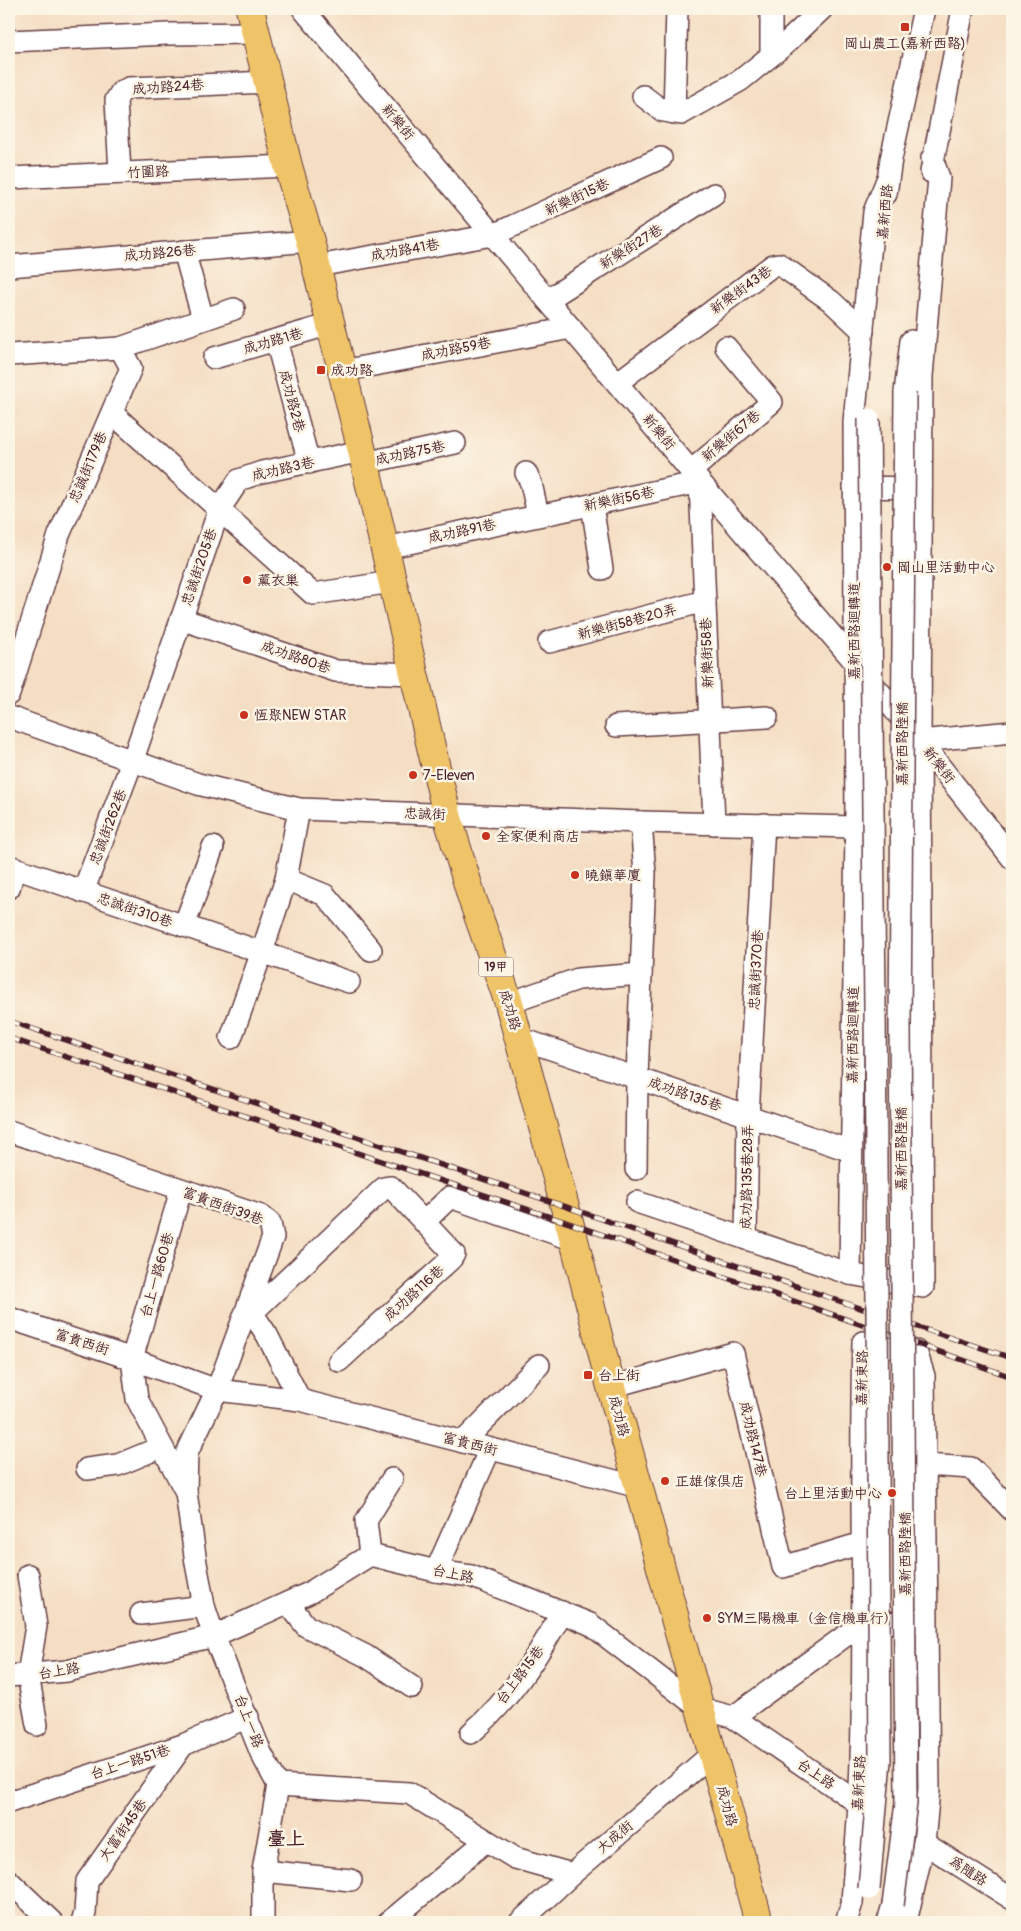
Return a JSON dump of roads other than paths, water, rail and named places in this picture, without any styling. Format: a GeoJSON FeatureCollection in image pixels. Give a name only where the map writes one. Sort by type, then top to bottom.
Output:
{"type":"FeatureCollection","features":[{"type":"Feature","properties":{"kind":"main road","name":"成功路"},"geometry":{"type":"LineString","coordinates":[[253,21],[288,166],[331,324],[447,815],[472,898],[509,1003],[519,1038],[574,1240],[611,1387],[759,1922]]}},
{"type":"Feature","properties":{"kind":"street","name":"新樂街"},"geometry":{"type":"LineString","coordinates":[[303,9],[695,476],[854,660],[1012,858]]}},
{"type":"Feature","properties":{"kind":"street"},"geometry":{"type":"LineString","coordinates":[[674,113],[677,9]]}},
{"type":"Feature","properties":{"kind":"street"},"geometry":{"type":"LineString","coordinates":[[770,9],[771,55]]}},
{"type":"Feature","properties":{"kind":"street"},"geometry":{"type":"LineString","coordinates":[[643,96],[663,111],[681,114],[733,85],[771,55],[822,9]]}},
{"type":"Feature","properties":{"kind":"street","name":"嘉新西路"},"geometry":{"type":"LineString","coordinates":[[869,419],[887,180],[924,9]]}},
{"type":"Feature","properties":{"kind":"street"},"geometry":{"type":"LineString","coordinates":[[850,1274],[923,1287],[920,741],[922,376],[939,178],[932,158],[963,9]]}},
{"type":"Feature","properties":{"kind":"street"},"geometry":{"type":"LineString","coordinates":[[9,41],[168,34],[253,21]]}},
{"type":"Feature","properties":{"kind":"street","name":"成功路24巷"},"geometry":{"type":"LineString","coordinates":[[120,173],[116,100],[121,92],[129,88],[269,82]]}},
{"type":"Feature","properties":{"kind":"street","name":"新樂街15巷"},"geometry":{"type":"LineString","coordinates":[[493,236],[661,158]]}},
{"type":"Feature","properties":{"kind":"street","name":"嘉新西路陸橋"},"geometry":{"type":"LineString","coordinates":[[890,1914],[906,1803],[900,1034],[904,393],[932,158]]}},
{"type":"Feature","properties":{"kind":"street","name":"竹圍路"},"geometry":{"type":"LineString","coordinates":[[9,178],[288,166]]}},
{"type":"Feature","properties":{"kind":"street","name":"嘉新西路迴轉道"},"geometry":{"type":"LineString","coordinates":[[850,1274],[856,827],[854,422],[874,212],[887,180]]}},
{"type":"Feature","properties":{"kind":"street","name":"新樂街27巷"},"geometry":{"type":"LineString","coordinates":[[548,300],[714,194]]}},
{"type":"Feature","properties":{"kind":"street","name":"成功路41巷"},"geometry":{"type":"LineString","coordinates":[[313,253],[493,236]]}},
{"type":"Feature","properties":{"kind":"street"},"geometry":{"type":"LineString","coordinates":[[184,251],[203,319]]}},
{"type":"Feature","properties":{"kind":"street","name":"成功路26巷"},"geometry":{"type":"LineString","coordinates":[[9,266],[184,251],[313,253]]}},
{"type":"Feature","properties":{"kind":"street","name":"新樂街43巷"},"geometry":{"type":"LineString","coordinates":[[617,383],[773,265],[779,264],[831,300],[863,331]]}},
{"type":"Feature","properties":{"kind":"street"},"geometry":{"type":"LineString","coordinates":[[9,355],[120,348],[234,309]]}},
{"type":"Feature","properties":{"kind":"street","name":"成功路1巷"},"geometry":{"type":"LineString","coordinates":[[214,358],[331,324]]}},
{"type":"Feature","properties":{"kind":"street","name":"成功路59巷"},"geometry":{"type":"LineString","coordinates":[[342,371],[571,328]]}},
{"type":"Feature","properties":{"kind":"street","name":"成功路2巷"},"geometry":{"type":"LineString","coordinates":[[276,340],[309,462]]}},
{"type":"Feature","properties":{"kind":"street","name":"新樂街67巷"},"geometry":{"type":"LineString","coordinates":[[695,476],[772,402],[726,347]]}},
{"type":"Feature","properties":{"kind":"street","name":"忠誠街179巷"},"geometry":{"type":"LineString","coordinates":[[9,694],[59,534],[131,368],[120,348]]}},
{"type":"Feature","properties":{"kind":"street","name":"忠誠街205巷"},"geometry":{"type":"LineString","coordinates":[[112,413],[219,510],[132,762]]}},
{"type":"Feature","properties":{"kind":"street","name":"嘉新西路陸橋"},"geometry":{"type":"LineString","coordinates":[[861,1922],[869,1888],[880,1760],[876,1006],[869,419]]}},
{"type":"Feature","properties":{"kind":"street","name":"成功路75巷"},"geometry":{"type":"LineString","coordinates":[[363,457],[455,443]]}},
{"type":"Feature","properties":{"kind":"street","name":"成功路3巷"},"geometry":{"type":"LineString","coordinates":[[219,510],[239,480],[262,472],[309,462],[363,457]]}},
{"type":"Feature","properties":{"kind":"street"},"geometry":{"type":"LineString","coordinates":[[526,473],[531,483],[538,515]]}},
{"type":"Feature","properties":{"kind":"street","name":"新樂街56巷"},"geometry":{"type":"LineString","coordinates":[[538,515],[592,505],[695,476]]}},
{"type":"Feature","properties":{"kind":"street","name":"新樂街58巷"},"geometry":{"type":"LineString","coordinates":[[695,476],[705,601],[714,824]]}},
{"type":"Feature","properties":{"kind":"street"},"geometry":{"type":"LineString","coordinates":[[854,487],[921,488]]}},
{"type":"Feature","properties":{"kind":"street"},"geometry":{"type":"LineString","coordinates":[[592,505],[602,569]]}},
{"type":"Feature","properties":{"kind":"street"},"geometry":{"type":"LineString","coordinates":[[219,510],[312,594],[392,582]]}},
{"type":"Feature","properties":{"kind":"street","name":"成功路91巷"},"geometry":{"type":"LineString","coordinates":[[385,548],[538,515]]}},
{"type":"Feature","properties":{"kind":"street","name":"新樂街58巷20弄"},"geometry":{"type":"LineString","coordinates":[[549,642],[705,601]]}},
{"type":"Feature","properties":{"kind":"street","name":"成功路80巷"},"geometry":{"type":"LineString","coordinates":[[182,619],[336,671],[414,674]]}},
{"type":"Feature","properties":{"kind":"street","name":"忠誠街"},"geometry":{"type":"LineString","coordinates":[[9,717],[198,784],[299,809],[641,822],[856,827]]}},
{"type":"Feature","properties":{"kind":"street"},"geometry":{"type":"LineString","coordinates":[[616,726],[767,717]]}},
{"type":"Feature","properties":{"kind":"street"},"geometry":{"type":"LineString","coordinates":[[920,741],[1012,732]]}},
{"type":"Feature","properties":{"kind":"street","name":"忠誠街262巷"},"geometry":{"type":"LineString","coordinates":[[83,892],[132,762]]}},
{"type":"Feature","properties":{"kind":"street"},"geometry":{"type":"LineString","coordinates":[[231,1038],[286,879],[299,809]]}},
{"type":"Feature","properties":{"kind":"street"},"geometry":{"type":"LineString","coordinates":[[636,1169],[637,1078],[645,874],[641,822]]}},
{"type":"Feature","properties":{"kind":"street","name":"忠誠街370巷"},"geometry":{"type":"LineString","coordinates":[[748,1116],[764,824]]}},
{"type":"Feature","properties":{"kind":"street"},"geometry":{"type":"LineString","coordinates":[[184,926],[213,847]]}},
{"type":"Feature","properties":{"kind":"street"},"geometry":{"type":"LineString","coordinates":[[9,888],[12,867]]}},
{"type":"Feature","properties":{"kind":"street","name":"忠誠街310巷"},"geometry":{"type":"LineString","coordinates":[[12,867],[349,982]]}},
{"type":"Feature","properties":{"kind":"street"},"geometry":{"type":"LineString","coordinates":[[286,879],[325,895],[371,950]]}},
{"type":"Feature","properties":{"kind":"street"},"geometry":{"type":"LineString","coordinates":[[509,1003],[578,979],[641,974]]}},
{"type":"Feature","properties":{"kind":"street","name":"成功路135巷"},"geometry":{"type":"LineString","coordinates":[[519,1038],[851,1151]]}},
{"type":"Feature","properties":{"kind":"street","name":"成功路135巷28弄"},"geometry":{"type":"LineString","coordinates":[[746,1239],[748,1116]]}},
{"type":"Feature","properties":{"kind":"street","name":"富貴西街39巷"},"geometry":{"type":"LineString","coordinates":[[9,1131],[261,1216],[270,1223],[273,1237],[217,1390],[187,1453],[186,1492]]}},
{"type":"Feature","properties":{"kind":"street"},"geometry":{"type":"LineString","coordinates":[[300,1400],[267,1335],[255,1317],[256,1309],[384,1188],[391,1187],[424,1222],[450,1197],[574,1240]]}},
{"type":"Feature","properties":{"kind":"street","name":"台上一路60巷"},"geometry":{"type":"LineString","coordinates":[[132,1359],[181,1190]]}},
{"type":"Feature","properties":{"kind":"street","name":"成功路135巷28弄"},"geometry":{"type":"LineString","coordinates":[[637,1202],[850,1274]]}},
{"type":"Feature","properties":{"kind":"street","name":"成功路116巷"},"geometry":{"type":"LineString","coordinates":[[339,1361],[452,1259],[454,1254],[424,1222]]}},
{"type":"Feature","properties":{"kind":"street","name":"富貴西街"},"geometry":{"type":"LineString","coordinates":[[9,1318],[217,1390],[300,1400],[639,1487]]}},
{"type":"Feature","properties":{"kind":"street","name":"嘉新東路"},"geometry":{"type":"LineString","coordinates":[[846,1922],[852,1903],[861,1760],[863,1623],[861,1410],[863,1342],[916,1351],[924,1376],[929,1789],[924,1843],[906,1922]]}},
{"type":"Feature","properties":{"kind":"street","name":"成功路147巷"},"geometry":{"type":"LineString","coordinates":[[611,1387],[734,1353],[783,1567],[862,1543]]}},
{"type":"Feature","properties":{"kind":"street","name":"台上一路"},"geometry":{"type":"LineString","coordinates":[[132,1359],[137,1399],[186,1492],[204,1606],[214,1636],[261,1752],[278,1785]]}},
{"type":"Feature","properties":{"kind":"street"},"geometry":{"type":"LineString","coordinates":[[463,1442],[539,1365]]}},
{"type":"Feature","properties":{"kind":"street"},"geometry":{"type":"LineString","coordinates":[[86,1469],[118,1465],[162,1447]]}},
{"type":"Feature","properties":{"kind":"street"},"geometry":{"type":"LineString","coordinates":[[436,1571],[490,1449]]}},
{"type":"Feature","properties":{"kind":"street"},"geometry":{"type":"LineString","coordinates":[[925,1465],[971,1468],[1012,1510]]}},
{"type":"Feature","properties":{"kind":"street"},"geometry":{"type":"LineString","coordinates":[[370,1555],[366,1521],[392,1478]]}},
{"type":"Feature","properties":{"kind":"street","name":"台上路"},"geometry":{"type":"LineString","coordinates":[[18,1676],[68,1671],[214,1636],[308,1593],[370,1555],[436,1571],[471,1576],[590,1624],[699,1708],[732,1717],[858,1803]]}},
{"type":"Feature","properties":{"kind":"street"},"geometry":{"type":"LineString","coordinates":[[28,1575],[36,1626],[18,1676],[36,1725]]}},
{"type":"Feature","properties":{"kind":"street"},"geometry":{"type":"LineString","coordinates":[[288,1603],[306,1626],[366,1656],[412,1687]]}},
{"type":"Feature","properties":{"kind":"street"},"geometry":{"type":"LineString","coordinates":[[140,1614],[204,1606]]}},
{"type":"Feature","properties":{"kind":"street","name":"台上路15巷"},"geometry":{"type":"LineString","coordinates":[[472,1733],[500,1703],[542,1650],[562,1612]]}},
{"type":"Feature","properties":{"kind":"street"},"geometry":{"type":"LineString","coordinates":[[732,1717],[863,1623],[927,1622]]}},
{"type":"Feature","properties":{"kind":"street","name":"台上一路51巷"},"geometry":{"type":"LineString","coordinates":[[9,1802],[183,1745],[248,1717]]}},
{"type":"Feature","properties":{"kind":"street","name":"大富街45巷"},"geometry":{"type":"LineString","coordinates":[[82,1922],[85,1913],[87,1881],[183,1745]]}},
{"type":"Feature","properties":{"kind":"street","name":"大成街"},"geometry":{"type":"LineString","coordinates":[[520,1922],[572,1874],[712,1754]]}},
{"type":"Feature","properties":{"kind":"street"},"geometry":{"type":"LineString","coordinates":[[262,1922],[264,1870],[278,1785],[409,1794],[515,1858],[572,1874]]}},
{"type":"Feature","properties":{"kind":"street"},"geometry":{"type":"LineString","coordinates":[[388,1922],[486,1840]]}},
{"type":"Feature","properties":{"kind":"street","name":"為隨路"},"geometry":{"type":"LineString","coordinates":[[924,1843],[1012,1899]]}},
{"type":"Feature","properties":{"kind":"street"},"geometry":{"type":"LineString","coordinates":[[264,1870],[351,1880]]}},
{"type":"Feature","properties":{"kind":"street"},"geometry":{"type":"LineString","coordinates":[[9,1881],[52,1922]]}},
{"type":"Feature","properties":{"kind":"railway"},"geometry":{"type":"LineString","coordinates":[[9,1021],[1012,1358]]}},
{"type":"Feature","properties":{"kind":"railway"},"geometry":{"type":"LineString","coordinates":[[9,1038],[569,1223],[1012,1377]]}},
{"type":"Feature","properties":{"kind":"place","name":"岡山農工(嘉新西路)"},"geometry":{"type":"Point","coordinates":[905,27]}},
{"type":"Feature","properties":{"kind":"place","name":"成功路"},"geometry":{"type":"Point","coordinates":[321,370]}},
{"type":"Feature","properties":{"kind":"place","name":"岡山里活動中心"},"geometry":{"type":"Point","coordinates":[887,567]}},
{"type":"Feature","properties":{"kind":"place","name":"薰衣巢"},"geometry":{"type":"Point","coordinates":[247,580]}},
{"type":"Feature","properties":{"kind":"place","name":"恆聚NEW STAR"},"geometry":{"type":"Point","coordinates":[244,715]}},
{"type":"Feature","properties":{"kind":"place","name":"7-Eleven"},"geometry":{"type":"Point","coordinates":[413,775]}},
{"type":"Feature","properties":{"kind":"place","name":"全家便利商店"},"geometry":{"type":"Point","coordinates":[486,836]}},
{"type":"Feature","properties":{"kind":"place","name":"曉鎮華廈"},"geometry":{"type":"Point","coordinates":[575,875]}},
{"type":"Feature","properties":{"kind":"place","name":"台上街"},"geometry":{"type":"Point","coordinates":[588,1375]}},
{"type":"Feature","properties":{"kind":"place","name":"正雄傢俱店"},"geometry":{"type":"Point","coordinates":[665,1481]}},
{"type":"Feature","properties":{"kind":"place","name":"台上里活動中心"},"geometry":{"type":"Point","coordinates":[892,1493]}},
{"type":"Feature","properties":{"kind":"place","name":"SYM三陽機車（金信機車行）"},"geometry":{"type":"Point","coordinates":[707,1618]}},
{"type":"Feature","properties":{"kind":"district","name":"臺上"},"geometry":{"type":"Point","coordinates":[286,1839]}}]}
